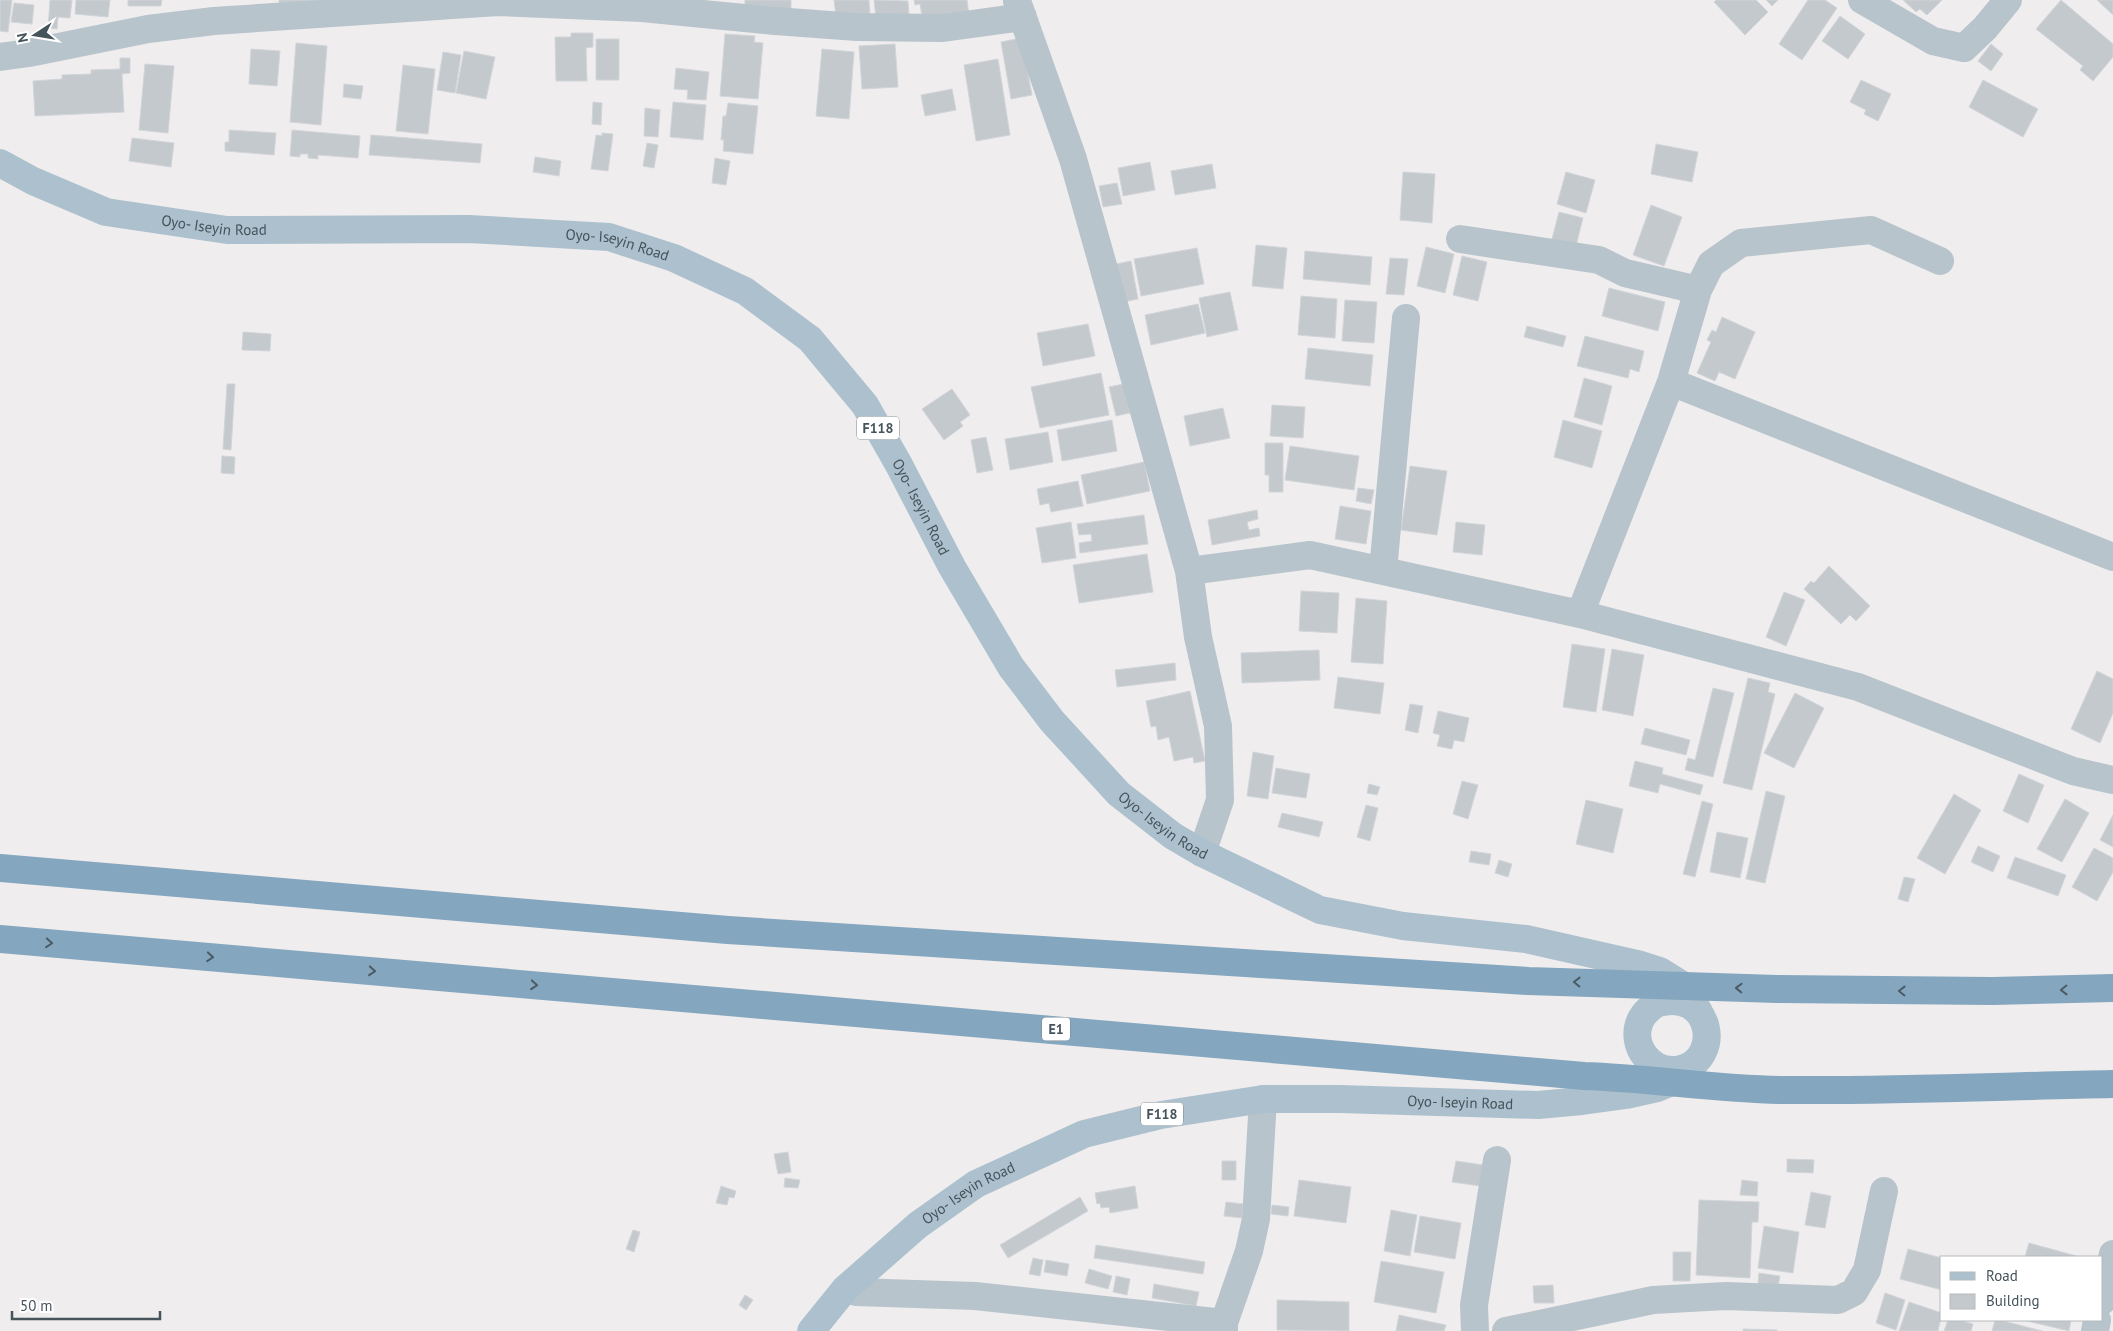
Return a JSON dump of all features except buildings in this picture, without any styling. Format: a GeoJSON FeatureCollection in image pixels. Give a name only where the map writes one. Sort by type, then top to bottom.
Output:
{"type":"FeatureCollection","features":[{"type":"Feature","properties":{"kind":"highway"},"geometry":{"type":"LineString","coordinates":[[0,868],[728,930],[1528,981],[1777,989],[1992,992],[2113,988]]}},
{"type":"Feature","properties":{"kind":"highway","name":"E1"},"geometry":{"type":"LineString","coordinates":[[0,939],[1584,1076],[1627,1077],[1656,1067],[1787,1090],[2113,1084]]}},
{"type":"Feature","properties":{"kind":"main road","name":"Oyo- Iseyin Road"},"geometry":{"type":"LineString","coordinates":[[0,163],[33,182],[106,212],[227,230],[469,229],[609,237],[674,258],[745,291],[810,339],[865,405],[899,465],[952,567],[1011,667],[1052,721],[1119,794],[1173,836],[1202,853],[1320,910],[1403,926],[1526,939],[1604,956],[1660,971],[1684,986]]}},
{"type":"Feature","properties":{"kind":"main road"},"geometry":{"type":"LineString","coordinates":[[1604,956],[1618,968],[1637,1000],[1650,1011]]}},
{"type":"Feature","properties":{"kind":"main road"},"geometry":{"type":"LineString","coordinates":[[1582,1100],[1615,1086],[1627,1077],[1656,1067],[1692,1064],[1701,1055],[1706,1044],[1707,1032],[1684,986],[1650,1011],[1638,1029],[1638,1040],[1656,1067]]}},
{"type":"Feature","properties":{"kind":"main road"},"geometry":{"type":"LineString","coordinates":[[1650,1011],[1668,1000],[1680,1001],[1690,1005],[1698,1012]]}},
{"type":"Feature","properties":{"kind":"main road","name":"Oyo- Iseyin Road"},"geometry":{"type":"LineString","coordinates":[[811,1331],[845,1289],[918,1225],[976,1184],[1084,1134],[1162,1114],[1263,1099],[1340,1099],[1538,1105],[1626,1095],[1657,1088],[1656,1067]]}},
{"type":"Feature","properties":{"kind":"street"},"geometry":{"type":"LineString","coordinates":[[1862,0],[1933,41],[1964,48],[1985,28],[2008,0]]}},
{"type":"Feature","properties":{"kind":"street"},"geometry":{"type":"LineString","coordinates":[[0,57],[148,29],[214,21],[498,2],[642,8],[857,27],[943,28],[1020,9],[1073,160],[1189,571],[1198,637],[1218,726],[1220,800],[1202,853]]}},
{"type":"Feature","properties":{"kind":"street"},"geometry":{"type":"LineString","coordinates":[[1580,614],[1671,382],[1698,290],[1711,264],[1741,243],[1871,230],[1940,261]]}},
{"type":"Feature","properties":{"kind":"street"},"geometry":{"type":"LineString","coordinates":[[1460,239],[1599,260],[1625,273],[1698,290]]}},
{"type":"Feature","properties":{"kind":"street"},"geometry":{"type":"LineString","coordinates":[[1383,571],[1406,318]]}},
{"type":"Feature","properties":{"kind":"street"},"geometry":{"type":"LineString","coordinates":[[1671,382],[2113,557]]}},
{"type":"Feature","properties":{"kind":"street"},"geometry":{"type":"LineString","coordinates":[[1189,571],[1310,555],[1580,614],[1858,687],[2073,771],[2113,780]]}},
{"type":"Feature","properties":{"kind":"street"},"geometry":{"type":"LineString","coordinates":[[856,1292],[975,1296],[1224,1327],[1249,1251],[1256,1219],[1263,1099]]}},
{"type":"Feature","properties":{"kind":"street"},"geometry":{"type":"LineString","coordinates":[[1475,1331],[1474,1304],[1497,1160]]}},
{"type":"Feature","properties":{"kind":"street"},"geometry":{"type":"LineString","coordinates":[[1506,1331],[1653,1300],[1726,1296],[1838,1300],[1854,1292],[1867,1270],[1884,1191]]}},
{"type":"Feature","properties":{"kind":"street"},"geometry":{"type":"LineString","coordinates":[[2103,1297],[2113,1254]]}}]}
